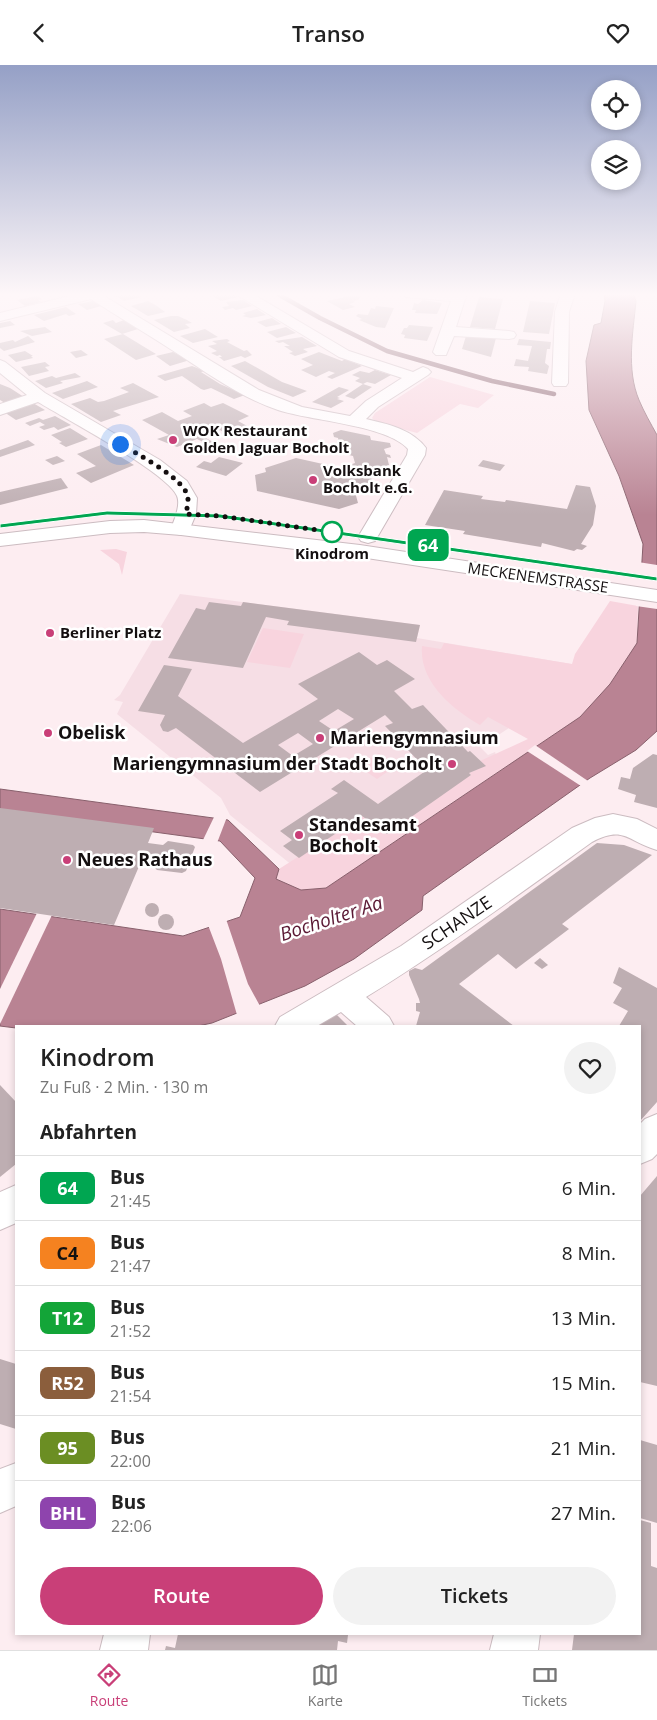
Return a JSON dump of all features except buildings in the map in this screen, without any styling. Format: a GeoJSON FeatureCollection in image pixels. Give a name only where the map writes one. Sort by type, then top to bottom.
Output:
{"type":"FeatureCollection","features":[{"type":"Feature","properties":{"kind":"street"},"geometry":{"type":"LineString","coordinates":[[1,367],[39,396],[154,464],[181,485],[188,498],[183,521]]}},
{"type":"Feature","properties":{"kind":"street"},"geometry":{"type":"LineString","coordinates":[[207,367],[246,390],[296,410],[354,422],[405,436],[416,445],[418,450],[368,537]]}},
{"type":"Feature","properties":{"kind":"street"},"geometry":{"type":"LineString","coordinates":[[354,422],[372,404],[418,375],[390,367]]}},
{"type":"Feature","properties":{"kind":"street"},"geometry":{"type":"LineString","coordinates":[[560,367],[560,383]]}},
{"type":"Feature","properties":{"kind":"street"},"geometry":{"type":"LineString","coordinates":[[0,410],[39,396]]}},
{"type":"Feature","properties":{"kind":"street","name":"MECKENEMSTRASSE"},"geometry":{"type":"LineString","coordinates":[[0,526],[107,513],[183,521],[336,548],[621,582],[657,579]]}},
{"type":"Feature","properties":{"kind":"street","name":"MECKENEMSTRASSE"},"geometry":{"type":"LineString","coordinates":[[0,540],[110,527],[144,526],[220,516],[368,537],[621,582],[657,596]]}},
{"type":"Feature","properties":{"kind":"street","name":"SCHANZE"},"geometry":{"type":"LineString","coordinates":[[293,1025],[412,954],[582,835],[602,824],[622,823],[657,840]]}},
{"type":"Feature","properties":{"kind":"street"},"geometry":{"type":"LineString","coordinates":[[342,994],[377,1025]]}},
{"type":"Feature","properties":{"kind":"street"},"geometry":{"type":"LineString","coordinates":[[641,1147],[657,1130]]}},
{"type":"Feature","properties":{"kind":"street"},"geometry":{"type":"LineString","coordinates":[[0,1213],[15,1203]]}},
{"type":"Feature","properties":{"kind":"street"},"geometry":{"type":"LineString","coordinates":[[0,1491],[15,1484]]}},
{"type":"Feature","properties":{"kind":"street"},"geometry":{"type":"LineString","coordinates":[[124,1650],[126,1635]]}},
{"type":"Feature","properties":{"kind":"street"},"geometry":{"type":"LineString","coordinates":[[514,1650],[517,1635]]}},
{"type":"Feature","properties":{"kind":"shaded area"},"geometry":{"type":"Polygon","coordinates":[[[430,377],[494,395],[478,408],[460,404],[417,433],[376,422],[372,418],[375,413],[430,377]]]}},
{"type":"Feature","properties":{"kind":"shaded area"},"geometry":{"type":"Polygon","coordinates":[[[116,549],[127,552],[122,575],[119,564],[100,550],[116,549]]]}},
{"type":"Feature","properties":{"kind":"shaded area","name":"Mariengymnasium"},"geometry":{"type":"Polygon","coordinates":[[[180,594],[420,625],[417,638],[577,665],[509,728],[480,747],[488,755],[495,752],[498,760],[487,768],[469,774],[471,775],[298,870],[230,815],[221,798],[117,714],[123,702],[114,700],[120,695],[180,594]]]}},
{"type":"Feature","properties":{"kind":"shaded area"},"geometry":{"type":"Polygon","coordinates":[[[610,601],[638,606],[637,643],[610,684],[580,717],[326,888],[301,890],[276,879],[279,869],[362,816],[471,775],[469,773],[485,766],[480,761],[528,739],[488,717],[480,725],[459,711],[439,693],[432,683],[422,659],[422,646],[441,649],[444,643],[572,664],[575,654],[610,601]]]}},
{"type":"Feature","properties":{"kind":"shaded area"},"geometry":{"type":"Polygon","coordinates":[[[263,628],[304,634],[290,668],[247,662],[263,628]]]}},
{"type":"Feature","properties":{"kind":"shaded area"},"geometry":{"type":"Polygon","coordinates":[[[379,753],[397,765],[377,779],[358,766],[379,753]]]}},
{"type":"Feature","properties":{"kind":"water","name":"Bocholter Aa"},"geometry":{"type":"Polygon","coordinates":[[[586,367],[632,367],[635,388],[639,400],[657,435],[657,731],[636,750],[590,778],[423,896],[422,910],[354,959],[305,986],[203,1025],[15,1025],[15,1028],[0,1026],[0,909],[183,936],[240,917],[255,878],[220,841],[0,811],[0,789],[228,820],[279,869],[276,879],[301,890],[326,888],[580,717],[610,684],[637,643],[643,544],[619,476],[589,410],[586,367]]]}},
{"type":"Feature","properties":{"kind":"pier"},"geometry":{"type":"Polygon","coordinates":[[[638,562],[657,565],[657,609],[636,606],[638,562]]]}},
{"type":"Feature","properties":{"kind":"pier"},"geometry":{"type":"Polygon","coordinates":[[[535,745],[588,781],[581,786],[527,751],[535,745]]]}},
{"type":"Feature","properties":{"kind":"pier"},"geometry":{"type":"Polygon","coordinates":[[[215,815],[227,817],[217,843],[203,840],[215,815]]]}},
{"type":"Feature","properties":{"kind":"pier"},"geometry":{"type":"Polygon","coordinates":[[[37,913],[52,915],[0,1024],[0,989],[37,913]]]}},
{"type":"Feature","properties":{"kind":"pier"},"geometry":{"type":"Polygon","coordinates":[[[226,919],[248,984],[260,1006],[237,1015],[221,959],[208,925],[226,919]]]}},
{"type":"Feature","properties":{"kind":"waterway"},"geometry":{"type":"LineString","coordinates":[[443,367],[492,381],[554,394]]}},
{"type":"Feature","properties":{"kind":"bus line","name":"64"},"geometry":{"type":"LineString","coordinates":[[0,526],[107,513],[220,516],[657,579]]}},
{"type":"Feature","properties":{"kind":"place","name":"WOK Restaurant Golden Jaguar Bocholt"},"geometry":{"type":"Point","coordinates":[173,440]}},
{"type":"Feature","properties":{"kind":"place","name":"Volksbank Bocholt e.G."},"geometry":{"type":"Point","coordinates":[313,480]}},
{"type":"Feature","properties":{"kind":"place","name":"Kinodrom"},"geometry":{"type":"Point","coordinates":[332,532]}},
{"type":"Feature","properties":{"kind":"place","name":"Berliner Platz"},"geometry":{"type":"Point","coordinates":[50,633]}},
{"type":"Feature","properties":{"kind":"place","name":"Obelisk"},"geometry":{"type":"Point","coordinates":[48,733]}},
{"type":"Feature","properties":{"kind":"place","name":"Mariengymnasium"},"geometry":{"type":"Point","coordinates":[320,738]}},
{"type":"Feature","properties":{"kind":"place","name":"Mariengymnasium der Stadt Bocholt"},"geometry":{"type":"Point","coordinates":[452,764]}},
{"type":"Feature","properties":{"kind":"place","name":"Standesamt Bocholt"},"geometry":{"type":"Point","coordinates":[299,835]}},
{"type":"Feature","properties":{"kind":"place","name":"Neues Rathaus"},"geometry":{"type":"Point","coordinates":[67,860]}},
{"type":"Feature","properties":{"kind":"route"},"geometry":{"type":"LineString","coordinates":[[120,444],[154,464],[181,485],[188,498],[186,514],[220,516],[332,532]]}}]}
